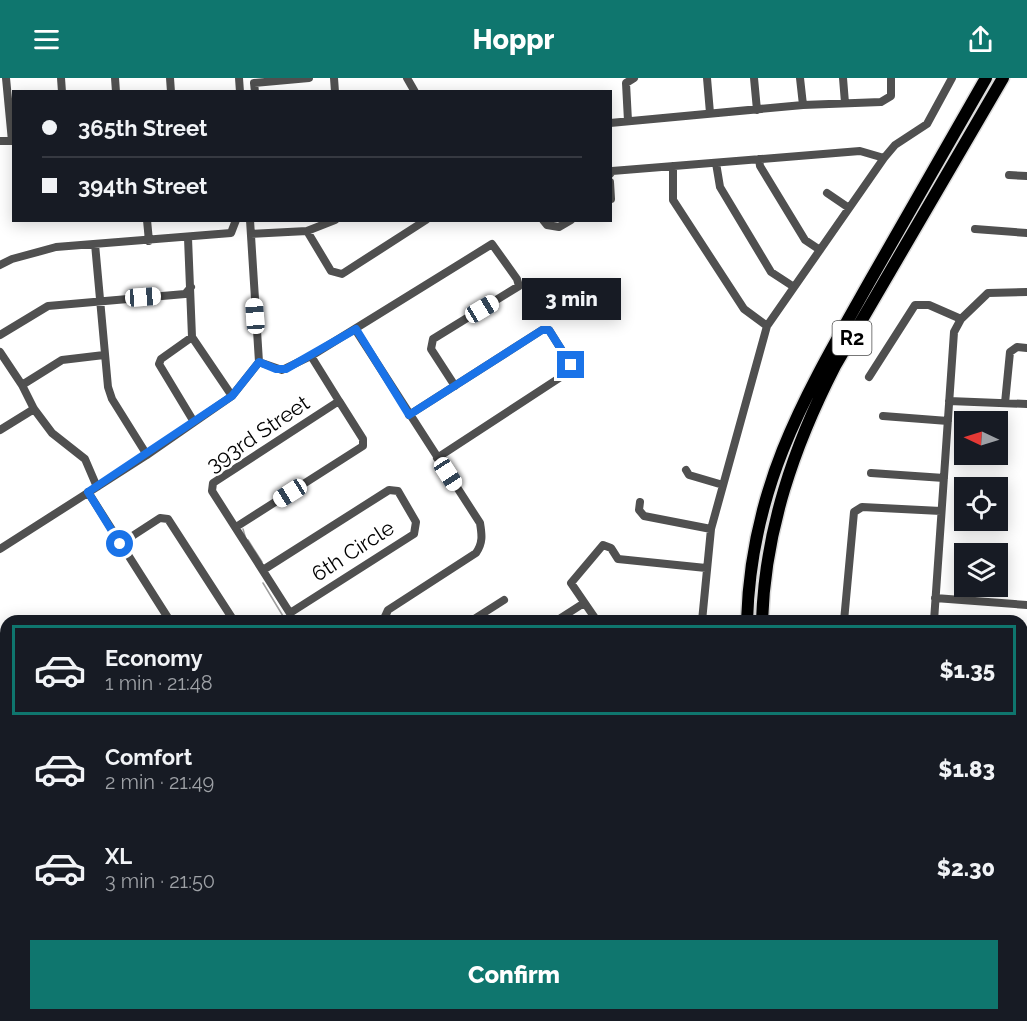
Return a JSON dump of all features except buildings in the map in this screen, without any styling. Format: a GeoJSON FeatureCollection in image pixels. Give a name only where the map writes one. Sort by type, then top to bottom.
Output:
{"type":"FeatureCollection","features":[{"type":"Feature","properties":{"kind":"highway","name":"R2"},"geometry":{"type":"LineString","coordinates":[[747,615],[751,565],[763,509],[788,434],[822,365],[986,78]]}},
{"type":"Feature","properties":{"kind":"highway","name":"R2"},"geometry":{"type":"LineString","coordinates":[[763,615],[767,563],[774,525],[807,423],[835,366],[1003,78]]}},
{"type":"Feature","properties":{"kind":"street"},"geometry":{"type":"LineString","coordinates":[[255,90],[254,83],[309,78]]}},
{"type":"Feature","properties":{"kind":"street"},"geometry":{"type":"LineString","coordinates":[[628,121],[626,82],[634,78]]}},
{"type":"Feature","properties":{"kind":"street"},"geometry":{"type":"LineString","coordinates":[[707,78],[710,113]]}},
{"type":"Feature","properties":{"kind":"street"},"geometry":{"type":"LineString","coordinates":[[754,78],[757,110]]}},
{"type":"Feature","properties":{"kind":"street"},"geometry":{"type":"LineString","coordinates":[[800,78],[803,105]]}},
{"type":"Feature","properties":{"kind":"street"},"geometry":{"type":"LineString","coordinates":[[843,78],[845,103]]}},
{"type":"Feature","properties":{"kind":"street"},"geometry":{"type":"LineString","coordinates":[[612,123],[888,99],[892,90],[891,78]]}},
{"type":"Feature","properties":{"kind":"street"},"geometry":{"type":"LineString","coordinates":[[702,615],[711,529],[767,326],[884,158],[895,145],[927,124],[952,78]]}},
{"type":"Feature","properties":{"kind":"street"},"geometry":{"type":"LineString","coordinates":[[4,81],[12,134]]}},
{"type":"Feature","properties":{"kind":"street"},"geometry":{"type":"LineString","coordinates":[[612,171],[860,151],[872,152],[884,158]]}},
{"type":"Feature","properties":{"kind":"street"},"geometry":{"type":"LineString","coordinates":[[759,159],[760,166],[805,240],[820,249]]}},
{"type":"Feature","properties":{"kind":"street"},"geometry":{"type":"LineString","coordinates":[[716,163],[720,187],[771,272],[794,287]]}},
{"type":"Feature","properties":{"kind":"street"},"geometry":{"type":"LineString","coordinates":[[673,166],[673,200],[744,309],[767,326]]}},
{"type":"Feature","properties":{"kind":"street"},"geometry":{"type":"LineString","coordinates":[[1009,175],[1027,176]]}},
{"type":"Feature","properties":{"kind":"street"},"geometry":{"type":"LineString","coordinates":[[828,193],[849,208]]}},
{"type":"Feature","properties":{"kind":"street"},"geometry":{"type":"LineString","coordinates":[[147,222],[149,241]]}},
{"type":"Feature","properties":{"kind":"street"},"geometry":{"type":"LineString","coordinates":[[0,265],[12,259],[37,254],[51,248],[231,233],[235,222]]}},
{"type":"Feature","properties":{"kind":"street"},"geometry":{"type":"LineString","coordinates":[[0,549],[147,455],[232,396],[259,362],[250,222]]}},
{"type":"Feature","properties":{"kind":"street"},"geometry":{"type":"LineString","coordinates":[[250,234],[307,231],[330,222]]}},
{"type":"Feature","properties":{"kind":"street"},"geometry":{"type":"LineString","coordinates":[[307,231],[331,271],[342,274],[423,222]]}},
{"type":"Feature","properties":{"kind":"street"},"geometry":{"type":"LineString","coordinates":[[545,222],[548,225],[559,227],[568,222]]}},
{"type":"Feature","properties":{"kind":"street"},"geometry":{"type":"LineString","coordinates":[[975,229],[1027,233]]}},
{"type":"Feature","properties":{"kind":"street"},"geometry":{"type":"LineString","coordinates":[[188,238],[192,337],[232,396]]}},
{"type":"Feature","properties":{"kind":"street"},"geometry":{"type":"LineString","coordinates":[[95,244],[104,355],[112,399],[147,455]]}},
{"type":"Feature","properties":{"kind":"street"},"geometry":{"type":"LineString","coordinates":[[259,362],[282,370],[311,356],[492,244],[518,279],[519,286],[433,339],[430,349],[455,386]]}},
{"type":"Feature","properties":{"kind":"street"},"geometry":{"type":"LineString","coordinates":[[0,334],[48,306],[185,294],[191,287]]}},
{"type":"Feature","properties":{"kind":"street"},"geometry":{"type":"LineString","coordinates":[[934,615],[954,332],[961,319],[988,293],[1027,292]]}},
{"type":"Feature","properties":{"kind":"street"},"geometry":{"type":"LineString","coordinates":[[869,377],[915,305],[929,305],[961,319]]}},
{"type":"Feature","properties":{"kind":"street"},"geometry":{"type":"LineString","coordinates":[[356,329],[480,523],[482,542],[476,553],[388,610],[386,615]]}},
{"type":"Feature","properties":{"kind":"street"},"geometry":{"type":"LineString","coordinates":[[409,415],[546,329],[549,330],[572,368],[437,458]]}},
{"type":"Feature","properties":{"kind":"street"},"geometry":{"type":"LineString","coordinates":[[192,337],[161,359],[159,364],[194,422]]}},
{"type":"Feature","properties":{"kind":"street"},"geometry":{"type":"LineString","coordinates":[[1005,403],[1010,352],[1017,347],[1027,348]]}},
{"type":"Feature","properties":{"kind":"street"},"geometry":{"type":"LineString","coordinates":[[0,352],[22,385],[34,409],[52,433],[85,459],[97,487]]}},
{"type":"Feature","properties":{"kind":"street"},"geometry":{"type":"LineString","coordinates":[[22,385],[62,360],[104,355]]}},
{"type":"Feature","properties":{"kind":"street","name":"393rd Street"},"geometry":{"type":"LineString","coordinates":[[290,613],[212,491],[215,481],[339,401],[311,356]]}},
{"type":"Feature","properties":{"kind":"street"},"geometry":{"type":"LineString","coordinates":[[0,371],[8,365]]}},
{"type":"Feature","properties":{"kind":"street"},"geometry":{"type":"LineString","coordinates":[[950,400],[1027,404]]}},
{"type":"Feature","properties":{"kind":"street"},"geometry":{"type":"LineString","coordinates":[[236,527],[363,446],[363,439],[339,401]]}},
{"type":"Feature","properties":{"kind":"street"},"geometry":{"type":"LineString","coordinates":[[0,430],[34,409]]}},
{"type":"Feature","properties":{"kind":"street"},"geometry":{"type":"LineString","coordinates":[[883,416],[948,421]]}},
{"type":"Feature","properties":{"kind":"street"},"geometry":{"type":"LineString","coordinates":[[686,470],[689,475],[723,485]]}},
{"type":"Feature","properties":{"kind":"street"},"geometry":{"type":"LineString","coordinates":[[871,473],[944,478]]}},
{"type":"Feature","properties":{"kind":"street","name":"6th Circle"},"geometry":{"type":"LineString","coordinates":[[263,570],[389,490],[398,491],[416,522],[414,534],[290,613]]}},
{"type":"Feature","properties":{"kind":"street"},"geometry":{"type":"LineString","coordinates":[[88,492],[166,615]]}},
{"type":"Feature","properties":{"kind":"street"},"geometry":{"type":"LineString","coordinates":[[640,502],[639,510],[644,516],[711,529]]}},
{"type":"Feature","properties":{"kind":"street"},"geometry":{"type":"LineString","coordinates":[[845,615],[854,512],[862,507],[941,511]]}},
{"type":"Feature","properties":{"kind":"street"},"geometry":{"type":"LineString","coordinates":[[120,544],[160,518],[168,519],[230,615]]}},
{"type":"Feature","properties":{"kind":"street"},"geometry":{"type":"LineString","coordinates":[[593,615],[571,583],[603,545],[611,548],[618,559],[706,568]]}},
{"type":"Feature","properties":{"kind":"street"},"geometry":{"type":"LineString","coordinates":[[935,598],[1027,605]]}},
{"type":"Feature","properties":{"kind":"street"},"geometry":{"type":"LineString","coordinates":[[480,615],[504,600]]}},
{"type":"Feature","properties":{"kind":"street"},"geometry":{"type":"LineString","coordinates":[[565,615],[584,603]]}},
{"type":"Feature","properties":{"kind":"waterway"},"geometry":{"type":"LineString","coordinates":[[243,529],[245,536]]}},
{"type":"Feature","properties":{"kind":"waterway"},"geometry":{"type":"LineString","coordinates":[[248,540],[262,562]]}},
{"type":"Feature","properties":{"kind":"waterway"},"geometry":{"type":"LineString","coordinates":[[263,583],[282,615]]}},
{"type":"Feature","properties":{"kind":"route"},"geometry":{"type":"LineString","coordinates":[[120,544],[88,492],[147,455],[232,396],[259,362],[279,370],[286,369],[356,329],[409,415],[542,330],[549,330],[571,365]]}}]}
